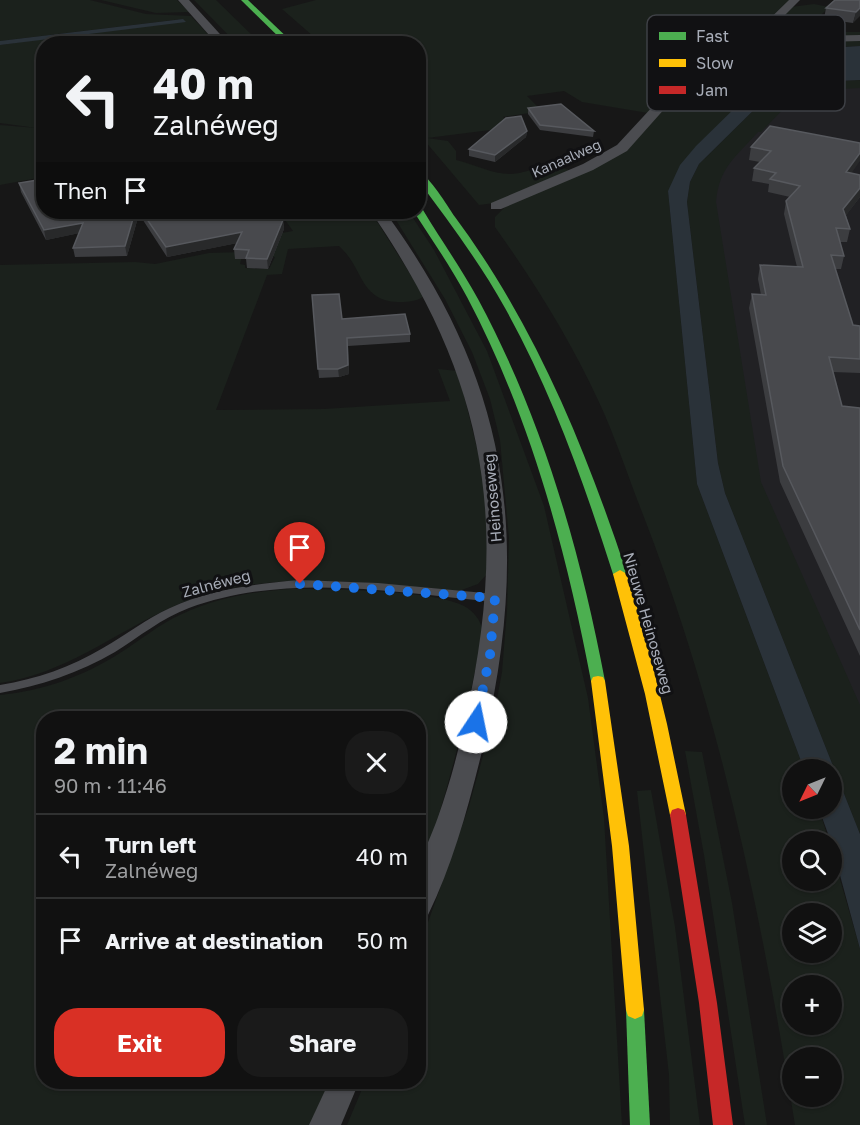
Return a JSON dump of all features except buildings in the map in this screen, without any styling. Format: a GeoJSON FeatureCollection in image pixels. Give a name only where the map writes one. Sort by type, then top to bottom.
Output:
{"type":"FeatureCollection","features":[{"type":"Feature","properties":{"kind":"highway"},"geometry":{"type":"LineString","coordinates":[[244,0],[282,36]]}},
{"type":"Feature","properties":{"kind":"highway","name":"Nieuwe Heinoseweg"},"geometry":{"type":"LineString","coordinates":[[426,184],[476,251],[531,346],[562,413],[601,515],[634,620],[667,760],[708,987],[723,1125]]}},
{"type":"Feature","properties":{"kind":"highway"},"geometry":{"type":"LineString","coordinates":[[424,219],[464,282],[503,361],[532,430],[577,585],[603,700],[614,790],[635,980],[640,1125]]}},
{"type":"Feature","properties":{"kind":"street"},"geometry":{"type":"LineString","coordinates":[[183,0],[217,36]]}},
{"type":"Feature","properties":{"kind":"street","name":"Kanaalweg"},"geometry":{"type":"LineString","coordinates":[[780,15],[795,0]]}},
{"type":"Feature","properties":{"kind":"street"},"geometry":{"type":"LineString","coordinates":[[845,38],[860,38]]}},
{"type":"Feature","properties":{"kind":"street","name":"Kanaalweg"},"geometry":{"type":"LineString","coordinates":[[496,206],[588,167],[622,148],[656,111]]}},
{"type":"Feature","properties":{"kind":"street","name":"Heinoseweg"},"geometry":{"type":"LineString","coordinates":[[383,219],[402,245],[434,302],[463,364],[490,460],[498,525],[490,655],[473,739],[426,887]]}},
{"type":"Feature","properties":{"kind":"street"},"geometry":{"type":"LineString","coordinates":[[324,1125],[341,1089]]}},
{"type":"Feature","properties":{"kind":"lane","name":"Zalnéweg"},"geometry":{"type":"LineString","coordinates":[[0,689],[63,672],[98,656],[182,607],[243,588],[338,584],[495,598]]}},
{"type":"Feature","properties":{"kind":"shaded area"},"geometry":{"type":"Polygon","coordinates":[[[0,0],[90,0],[146,14],[191,16],[210,36],[63,36],[183,19],[0,41],[0,0]]]}},
{"type":"Feature","properties":{"kind":"shaded area"},"geometry":{"type":"Polygon","coordinates":[[[101,0],[177,0],[189,12],[156,13],[101,0]]]}},
{"type":"Feature","properties":{"kind":"shaded area"},"geometry":{"type":"Polygon","coordinates":[[[194,0],[216,0],[253,36],[229,36],[194,0]]]}},
{"type":"Feature","properties":{"kind":"shaded area"},"geometry":{"type":"Polygon","coordinates":[[[316,0],[791,0],[776,15],[647,15],[647,111],[651,111],[648,113],[582,102],[564,91],[527,96],[542,111],[503,117],[513,127],[427,138],[448,141],[456,151],[456,160],[496,172],[519,173],[544,166],[569,170],[495,203],[479,205],[426,142],[426,36],[313,36],[282,9],[316,0]]]}},
{"type":"Feature","properties":{"kind":"shaded area"},"geometry":{"type":"Polygon","coordinates":[[[814,4],[829,7],[821,15],[783,15],[791,7],[814,4]]]}},
{"type":"Feature","properties":{"kind":"shaded area"},"geometry":{"type":"Polygon","coordinates":[[[183,19],[186,22],[73,36],[42,36],[183,19]]]}},
{"type":"Feature","properties":{"kind":"shaded area"},"geometry":{"type":"Polygon","coordinates":[[[845,32],[860,32],[860,37],[845,37],[845,32]]]}},
{"type":"Feature","properties":{"kind":"shaded area"},"geometry":{"type":"Polygon","coordinates":[[[36,37],[36,41],[0,45],[0,41],[36,37]]]}},
{"type":"Feature","properties":{"kind":"shaded area"},"geometry":{"type":"Polygon","coordinates":[[[36,40],[36,128],[0,123],[0,45],[36,40]]]}},
{"type":"Feature","properties":{"kind":"shaded area"},"geometry":{"type":"Polygon","coordinates":[[[845,40],[860,40],[860,46],[845,47],[845,40]]]}},
{"type":"Feature","properties":{"kind":"shaded area"},"geometry":{"type":"Polygon","coordinates":[[[860,46],[860,80],[845,81],[845,47],[860,46]]]}},
{"type":"Feature","properties":{"kind":"shaded area"},"geometry":{"type":"Polygon","coordinates":[[[860,80],[860,88],[845,89],[845,81],[860,80]]]}},
{"type":"Feature","properties":{"kind":"shaded area"},"geometry":{"type":"Polygon","coordinates":[[[845,85],[860,85],[860,751],[735,422],[707,186],[774,111],[845,111],[845,85]]]}},
{"type":"Feature","properties":{"kind":"shaded area"},"geometry":{"type":"Polygon","coordinates":[[[661,111],[739,111],[668,191],[697,484],[800,759],[782,759],[782,819],[822,819],[826,831],[782,831],[782,891],[842,891],[842,886],[860,949],[860,1125],[795,1125],[792,1107],[842,1107],[842,1047],[782,1047],[735,814],[716,737],[669,586],[615,441],[587,377],[551,311],[495,227],[495,217],[505,207],[635,141],[661,111]]]}},
{"type":"Feature","properties":{"kind":"shaded area"},"geometry":{"type":"Polygon","coordinates":[[[732,111],[753,111],[699,164],[690,182],[687,202],[718,463],[725,493],[830,759],[800,759],[697,484],[668,191],[680,165],[732,111]]]}},
{"type":"Feature","properties":{"kind":"shaded area"},"geometry":{"type":"Polygon","coordinates":[[[753,111],[781,111],[761,132],[758,132],[730,163],[721,180],[716,202],[761,482],[860,705],[860,834],[842,789],[842,759],[830,759],[725,493],[718,463],[687,202],[690,182],[699,164],[753,111]]]}},
{"type":"Feature","properties":{"kind":"shaded area"},"geometry":{"type":"Polygon","coordinates":[[[0,125],[36,128],[36,178],[0,185],[0,125]]]}},
{"type":"Feature","properties":{"kind":"shaded area"},"geometry":{"type":"Polygon","coordinates":[[[284,219],[375,219],[424,296],[415,301],[397,302],[375,296],[339,246],[288,249],[282,274],[267,275],[216,410],[324,409],[450,401],[438,369],[458,371],[486,485],[487,574],[478,584],[459,591],[386,584],[313,581],[240,586],[205,595],[170,608],[88,652],[46,671],[0,683],[0,265],[135,262],[155,264],[209,253],[243,252],[240,264],[245,265],[245,268],[269,269],[275,257],[265,256],[260,237],[293,231],[284,219]]]}},
{"type":"Feature","properties":{"kind":"shaded area"},"geometry":{"type":"Polygon","coordinates":[[[395,219],[414,219],[434,250],[487,351],[544,506],[588,698],[604,818],[622,1125],[347,1125],[362,1089],[426,1089],[426,928],[469,806],[493,720],[502,672],[509,538],[500,440],[490,399],[472,352],[445,299],[395,219]]]}},
{"type":"Feature","properties":{"kind":"shaded area"},"geometry":{"type":"Polygon","coordinates":[[[331,589],[430,597],[468,608],[480,623],[483,631],[463,724],[426,856],[426,711],[36,711],[36,1089],[327,1089],[310,1125],[0,1125],[0,695],[47,686],[92,669],[166,622],[195,608],[236,596],[264,592],[331,589]]]}},
{"type":"Feature","properties":{"kind":"shaded area"},"geometry":{"type":"Polygon","coordinates":[[[685,751],[702,752],[732,903],[767,1125],[745,1125],[704,855],[685,751]]]}},
{"type":"Feature","properties":{"kind":"shaded area"},"geometry":{"type":"Polygon","coordinates":[[[842,789],[860,834],[860,949],[842,883],[842,831],[827,831],[823,819],[842,819],[842,789]]]}},
{"type":"Feature","properties":{"kind":"shaded area"},"geometry":{"type":"Polygon","coordinates":[[[651,790],[675,927],[700,1125],[670,1125],[669,1075],[637,791],[651,790]]]}},
{"type":"Feature","properties":{"kind":"traffic: fast"},"geometry":{"type":"LineString","coordinates":[[244,0],[282,36]]}},
{"type":"Feature","properties":{"kind":"traffic: fast"},"geometry":{"type":"LineString","coordinates":[[426,184],[481,260],[530,345],[580,458],[620,574]]}},
{"type":"Feature","properties":{"kind":"traffic: fast"},"geometry":{"type":"LineString","coordinates":[[424,219],[472,298],[500,355],[536,445],[566,538],[598,681]]}},
{"type":"Feature","properties":{"kind":"traffic: fast"},"geometry":{"type":"LineString","coordinates":[[635,1010],[640,1125]]}},
{"type":"Feature","properties":{"kind":"traffic: slow"},"geometry":{"type":"LineString","coordinates":[[620,574],[653,694],[678,815]]}},
{"type":"Feature","properties":{"kind":"traffic: slow"},"geometry":{"type":"LineString","coordinates":[[598,681],[620,846],[635,1010]]}},
{"type":"Feature","properties":{"kind":"traffic: jam"},"geometry":{"type":"LineString","coordinates":[[678,815],[708,1003],[723,1125]]}},
{"type":"Feature","properties":{"kind":"route"},"geometry":{"type":"LineString","coordinates":[[300,584],[338,584],[495,598],[490,655],[476,722]]}}]}
